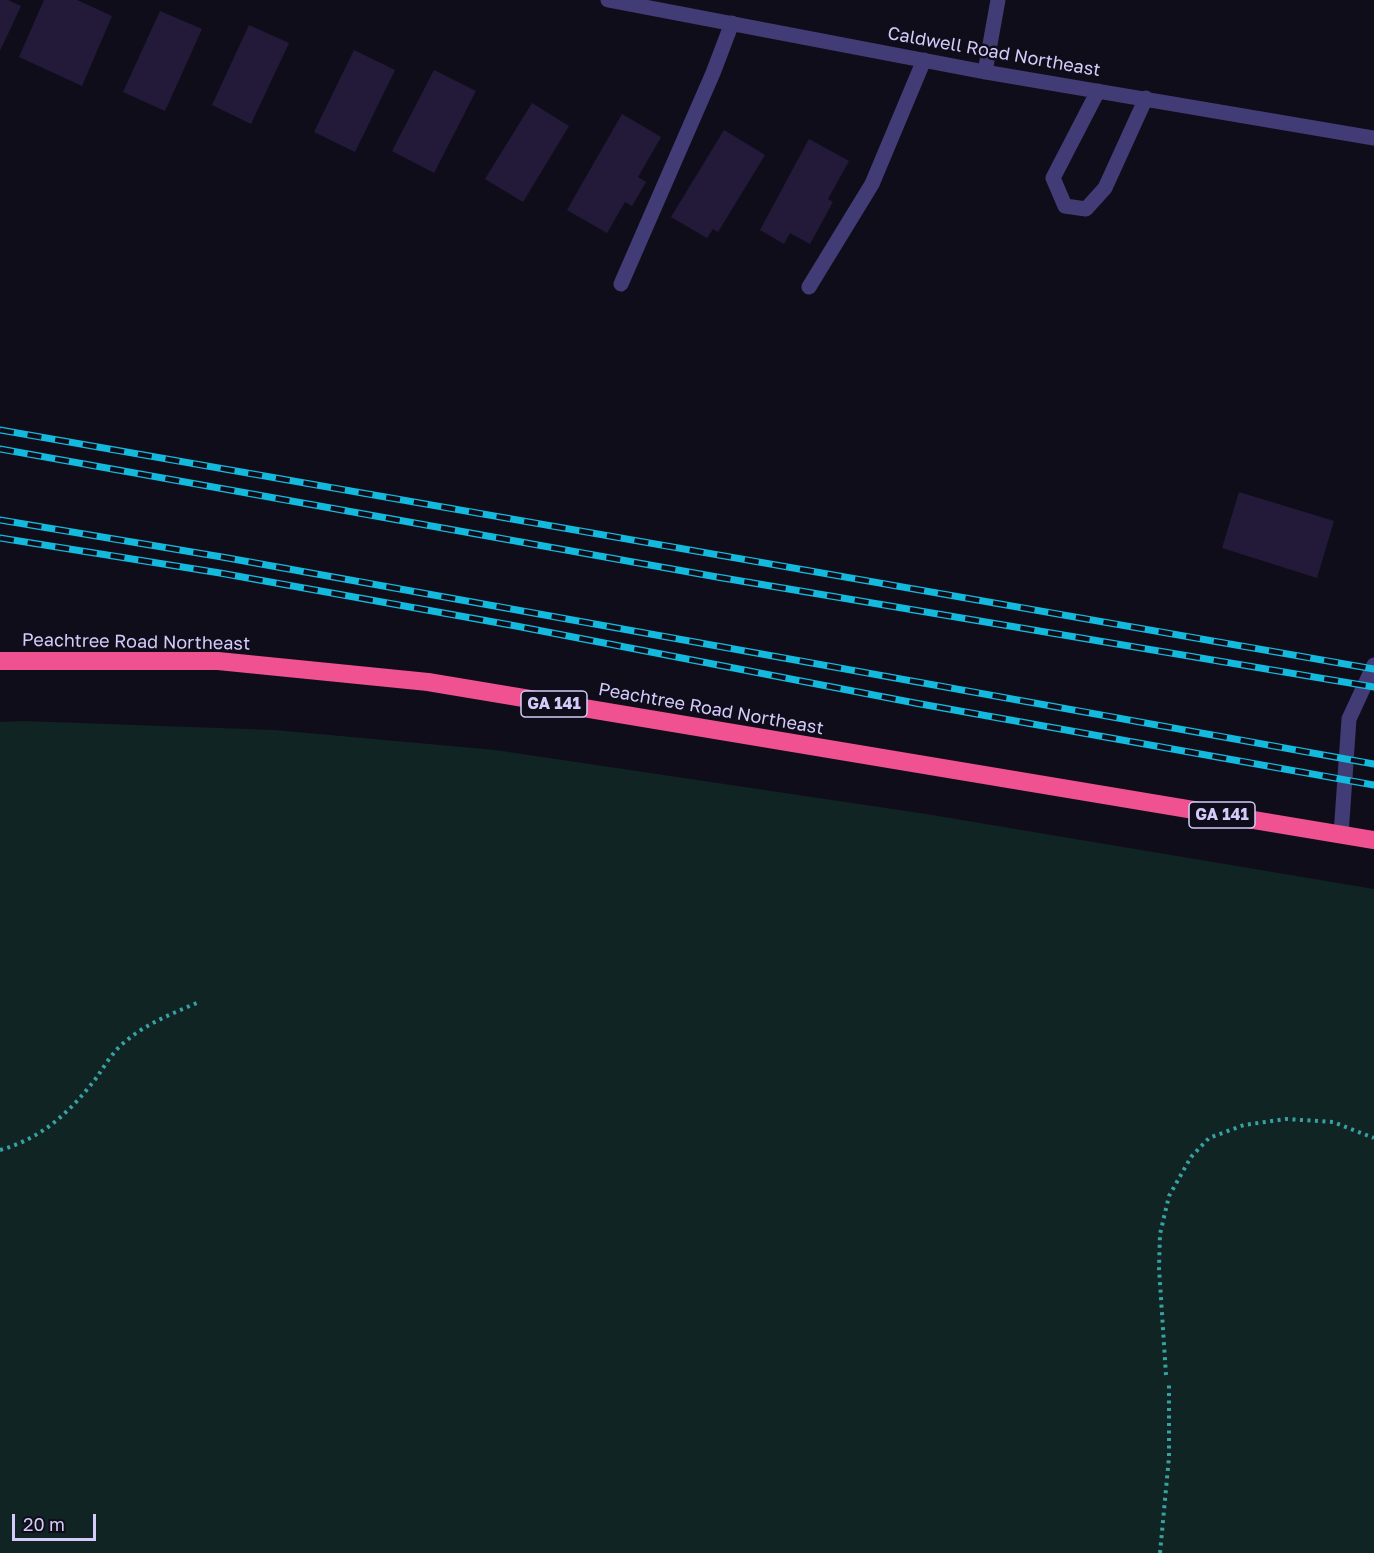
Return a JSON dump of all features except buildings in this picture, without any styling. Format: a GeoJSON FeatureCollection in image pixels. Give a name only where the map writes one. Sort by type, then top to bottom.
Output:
{"type":"FeatureCollection","features":[{"type":"Feature","properties":{"kind":"highway","name":"Peachtree Road Northeast"},"geometry":{"type":"LineString","coordinates":[[0,661],[218,661],[428,682],[1374,840]]}},
{"type":"Feature","properties":{"kind":"street","name":"Caldwell Road Northeast"},"geometry":{"type":"LineString","coordinates":[[608,0],[985,72],[1374,138]]}},
{"type":"Feature","properties":{"kind":"street"},"geometry":{"type":"LineString","coordinates":[[985,72],[998,0]]}},
{"type":"Feature","properties":{"kind":"street"},"geometry":{"type":"LineString","coordinates":[[621,284],[713,73],[732,23]]}},
{"type":"Feature","properties":{"kind":"street"},"geometry":{"type":"LineString","coordinates":[[809,287],[872,184],[924,60]]}},
{"type":"Feature","properties":{"kind":"street"},"geometry":{"type":"LineString","coordinates":[[1098,90],[1053,178],[1065,206],[1086,209],[1105,188],[1146,98]]}},
{"type":"Feature","properties":{"kind":"street"},"geometry":{"type":"LineString","coordinates":[[1341,835],[1349,719],[1374,665]]}},
{"type":"Feature","properties":{"kind":"path"},"geometry":{"type":"LineString","coordinates":[[0,1150],[16,1146],[59,1121],[76,1104],[124,1042],[154,1022],[199,1002]]}},
{"type":"Feature","properties":{"kind":"path"},"geometry":{"type":"LineString","coordinates":[[1166,1375],[1159,1268],[1160,1234],[1170,1196],[1191,1157],[1209,1138],[1244,1125],[1286,1119],[1333,1122],[1374,1138]]}},
{"type":"Feature","properties":{"kind":"path"},"geometry":{"type":"LineString","coordinates":[[1160,1553],[1168,1457],[1169,1382]]}},
{"type":"Feature","properties":{"kind":"green space"},"geometry":{"type":"Polygon","coordinates":[[[0,722],[274,730],[495,750],[926,814],[1374,889],[1374,1553],[0,1553],[0,722]]]}},
{"type":"Feature","properties":{"kind":"railway"},"geometry":{"type":"LineString","coordinates":[[0,430],[1374,669]]}},
{"type":"Feature","properties":{"kind":"railway"},"geometry":{"type":"LineString","coordinates":[[0,449],[717,577],[1374,687]]}},
{"type":"Feature","properties":{"kind":"railway"},"geometry":{"type":"LineString","coordinates":[[0,520],[222,557],[1374,764]]}},
{"type":"Feature","properties":{"kind":"railway"},"geometry":{"type":"LineString","coordinates":[[0,538],[220,573],[516,626],[915,703],[1374,785]]}}]}
